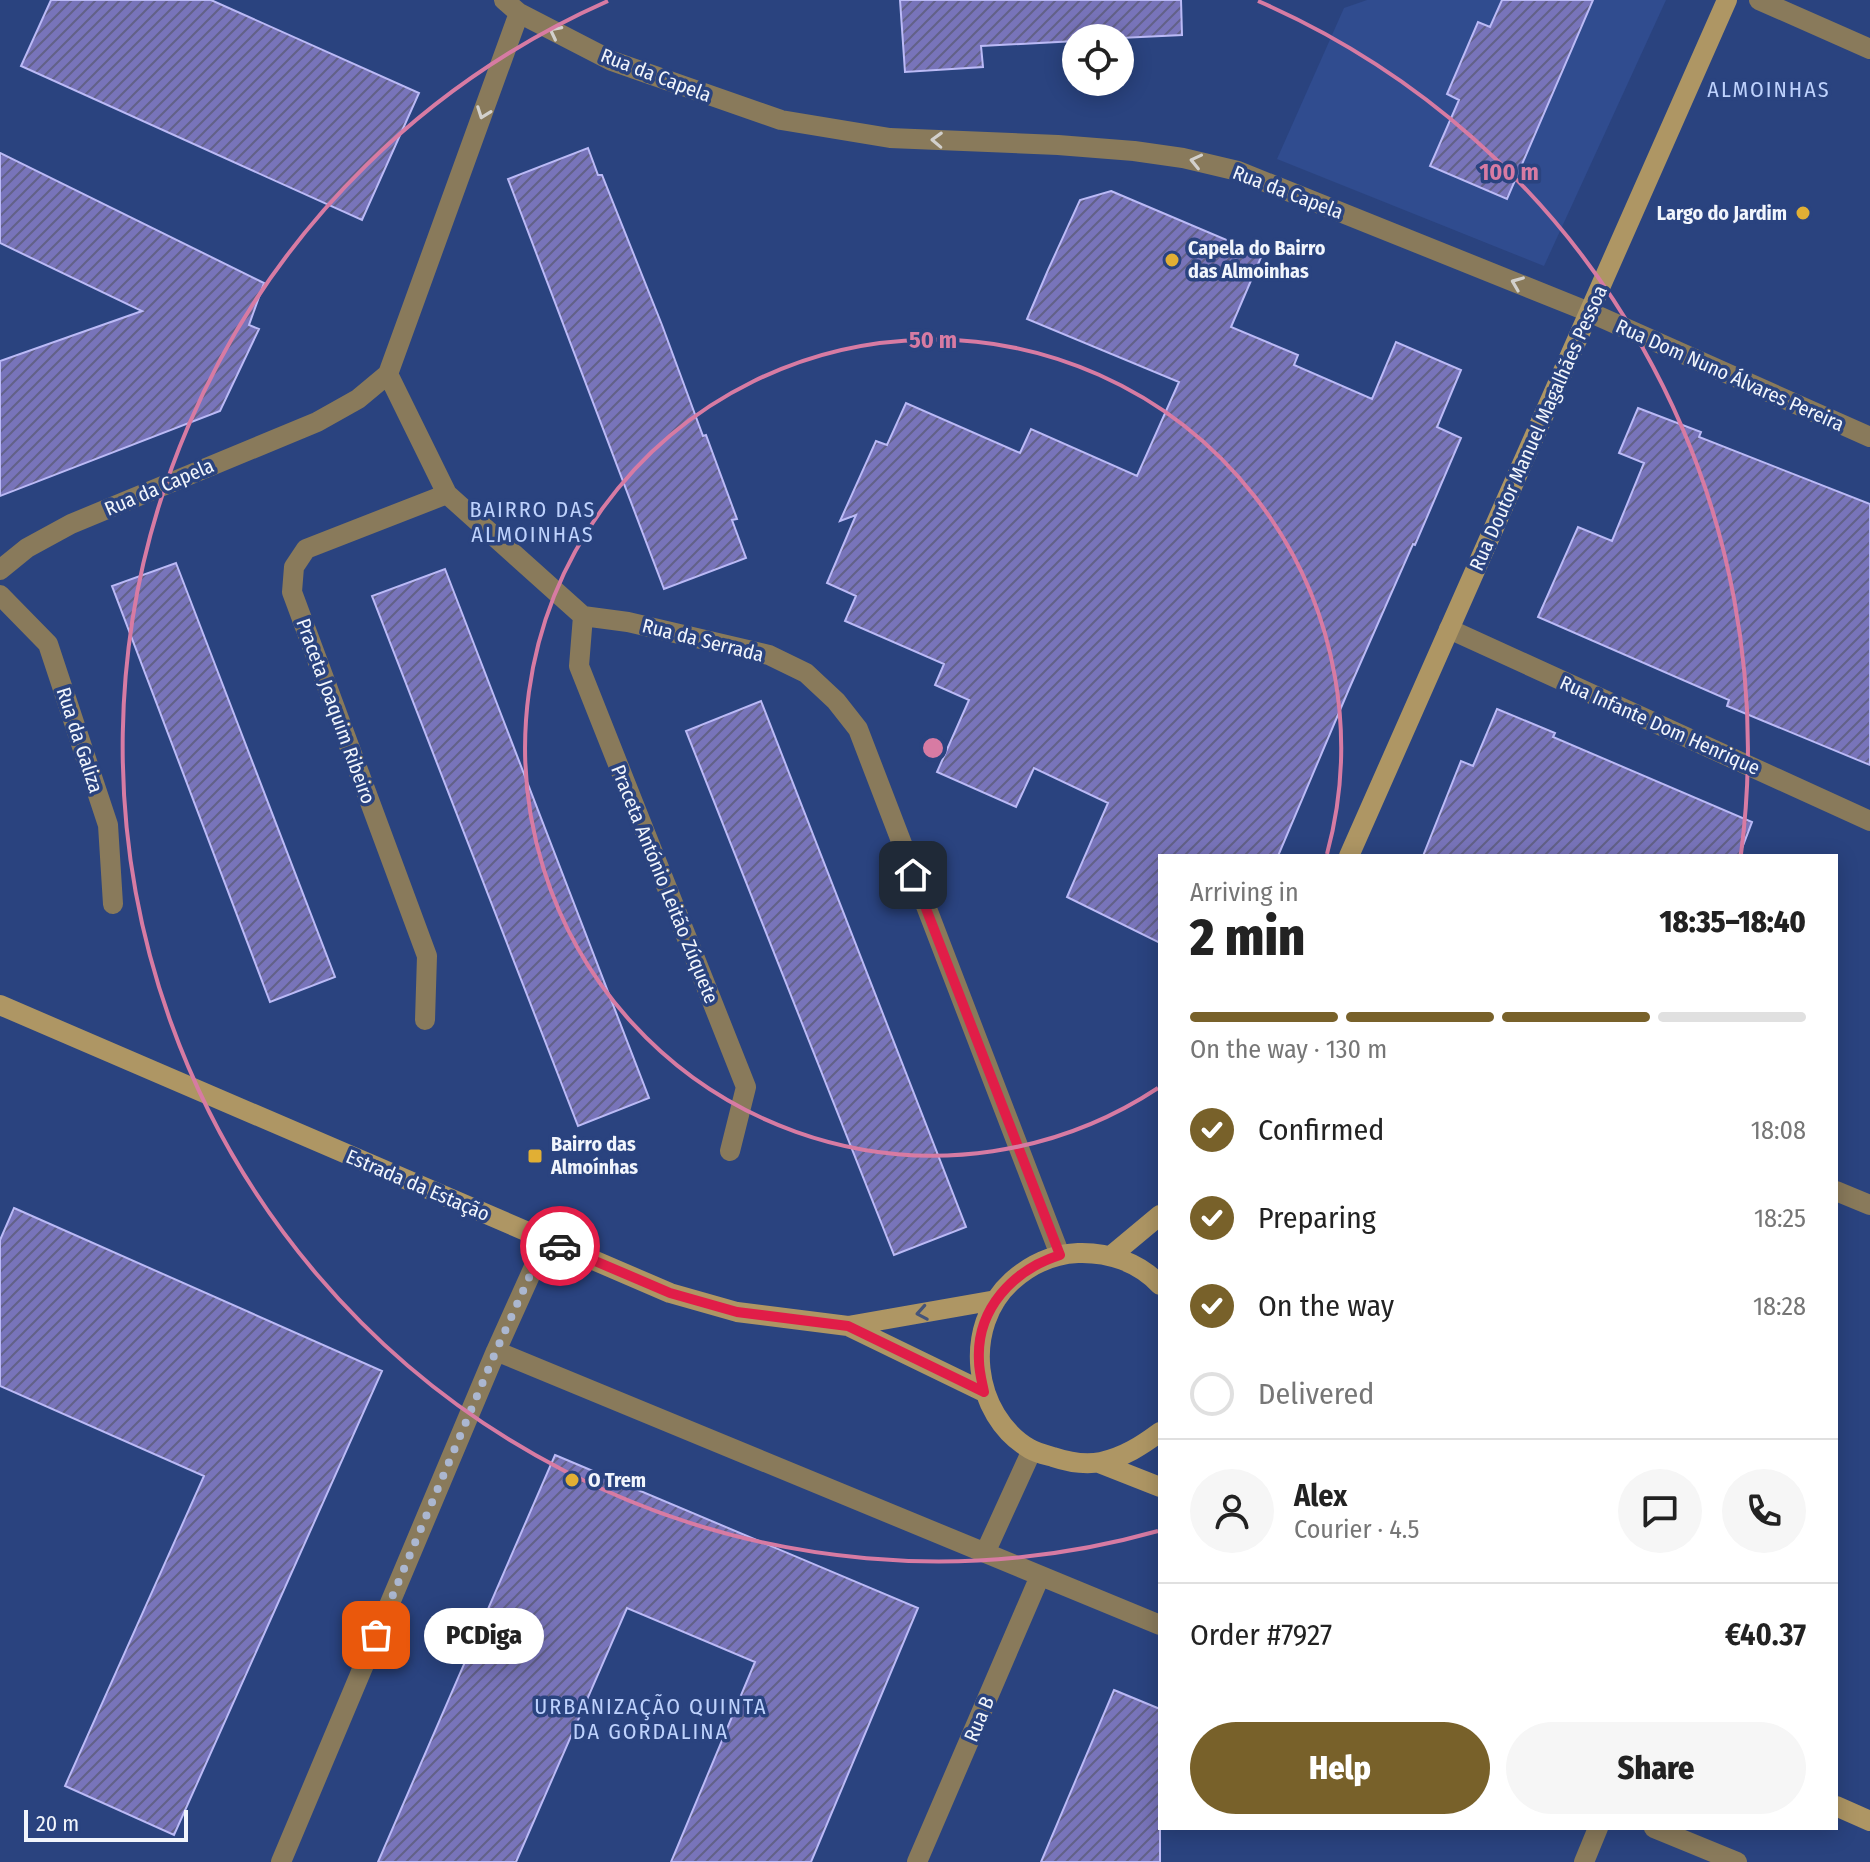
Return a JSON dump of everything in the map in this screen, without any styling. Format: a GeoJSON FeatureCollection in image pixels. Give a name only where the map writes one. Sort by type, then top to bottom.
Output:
{"type":"FeatureCollection","features":[{"type":"Feature","properties":{"kind":"main road","name":"Rua Doutor Manuel Magalhães Pessoa"},"geometry":{"type":"LineString","coordinates":[[1350,854],[1727,0]]}},
{"type":"Feature","properties":{"kind":"main road","name":"Estrada da Estação"},"geometry":{"type":"LineString","coordinates":[[0,1005],[670,1293],[737,1312],[848,1326],[996,1300]]}},
{"type":"Feature","properties":{"kind":"main road"},"geometry":{"type":"LineString","coordinates":[[1112,1255],[1158,1217]]}},
{"type":"Feature","properties":{"kind":"main road"},"geometry":{"type":"LineString","coordinates":[[1158,1283],[1112,1255],[1060,1255],[1043,1261],[1021,1274],[996,1300],[983,1329],[978,1360],[984,1392],[997,1417],[1032,1450],[1068,1462],[1099,1463],[1158,1486]]}},
{"type":"Feature","properties":{"kind":"main road","name":"Estrada da Estação"},"geometry":{"type":"LineString","coordinates":[[848,1326],[984,1392]]}},
{"type":"Feature","properties":{"kind":"main road"},"geometry":{"type":"LineString","coordinates":[[1099,1463],[1133,1452],[1158,1433]]}},
{"type":"Feature","properties":{"kind":"main road"},"geometry":{"type":"LineString","coordinates":[[1838,1807],[1870,1821]]}},
{"type":"Feature","properties":{"kind":"street"},"geometry":{"type":"LineString","coordinates":[[1759,0],[1870,49]]}},
{"type":"Feature","properties":{"kind":"street","name":"Rua da Capela"},"geometry":{"type":"LineString","coordinates":[[0,570],[27,548],[71,524],[317,422],[358,399],[388,374],[512,7],[612,61],[781,120],[890,138],[1134,151],[1238,171],[1589,312]]}},
{"type":"Feature","properties":{"kind":"street","name":"Rua Dom Nuno Álvares Pereira"},"geometry":{"type":"LineString","coordinates":[[1589,312],[1870,437]]}},
{"type":"Feature","properties":{"kind":"street"},"geometry":{"type":"LineString","coordinates":[[388,374],[447,494],[583,616]]}},
{"type":"Feature","properties":{"kind":"street","name":"Praceta Joaquim Ribeiro"},"geometry":{"type":"LineString","coordinates":[[425,1020],[427,956],[292,592],[294,567],[306,549],[447,494]]}},
{"type":"Feature","properties":{"kind":"street","name":"Rua da Galiza"},"geometry":{"type":"LineString","coordinates":[[0,595],[48,644],[108,825],[113,904]]}},
{"type":"Feature","properties":{"kind":"street","name":"Rua da Serrada"},"geometry":{"type":"LineString","coordinates":[[583,616],[628,622],[769,655],[806,673],[836,701],[858,729],[1060,1255]]}},
{"type":"Feature","properties":{"kind":"street","name":"Praceta António Leitão Zúquete"},"geometry":{"type":"LineString","coordinates":[[583,616],[579,666],[746,1087],[730,1151]]}},
{"type":"Feature","properties":{"kind":"street","name":"Rua Infante Dom Henrique"},"geometry":{"type":"LineString","coordinates":[[1449,629],[1870,821]]}},
{"type":"Feature","properties":{"kind":"street"},"geometry":{"type":"LineString","coordinates":[[1838,1192],[1870,1205]]}},
{"type":"Feature","properties":{"kind":"street"},"geometry":{"type":"LineString","coordinates":[[281,1862],[496,1351],[546,1240]]}},
{"type":"Feature","properties":{"kind":"street"},"geometry":{"type":"LineString","coordinates":[[496,1351],[1158,1624]]}},
{"type":"Feature","properties":{"kind":"street"},"geometry":{"type":"LineString","coordinates":[[985,1553],[1032,1450]]}},
{"type":"Feature","properties":{"kind":"street","name":"Rua B"},"geometry":{"type":"LineString","coordinates":[[917,1862],[1040,1576]]}},
{"type":"Feature","properties":{"kind":"street"},"geometry":{"type":"LineString","coordinates":[[1584,1862],[1597,1830]]}},
{"type":"Feature","properties":{"kind":"street"},"geometry":{"type":"LineString","coordinates":[[1659,1830],[1737,1862]]}},
{"type":"Feature","properties":{"kind":"shaded area"},"geometry":{"type":"Polygon","coordinates":[[[1367,0],[1666,0],[1544,266],[1277,159],[1344,8],[1367,0]]]}},
{"type":"Feature","properties":{"kind":"building"},"geometry":{"type":"Polygon","coordinates":[[[51,0],[211,0],[419,93],[362,220],[21,66],[51,0]]]}},
{"type":"Feature","properties":{"kind":"building"},"geometry":{"type":"Polygon","coordinates":[[[900,0],[1181,0],[1182,35],[1134,37],[1134,24],[1062,24],[1062,42],[981,46],[983,67],[905,72],[900,0]]]}},
{"type":"Feature","properties":{"kind":"building"},"geometry":{"type":"Polygon","coordinates":[[[1502,0],[1593,0],[1507,199],[1430,166],[1459,100],[1447,94],[1478,22],[1490,27],[1502,0]]]}},
{"type":"Feature","properties":{"kind":"building"},"geometry":{"type":"Polygon","coordinates":[[[588,148],[598,175],[602,175],[662,325],[703,436],[706,435],[737,519],[732,520],[746,558],[664,589],[508,179],[588,148]]]}},
{"type":"Feature","properties":{"kind":"building"},"geometry":{"type":"Polygon","coordinates":[[[0,153],[264,283],[249,325],[259,329],[220,411],[0,496],[0,361],[142,311],[0,243],[0,153]]]}},
{"type":"Feature","properties":{"kind":"building"},"geometry":{"type":"Polygon","coordinates":[[[1111,191],[1262,255],[1231,327],[1298,355],[1294,365],[1372,399],[1396,342],[1461,370],[1437,427],[1461,438],[1279,854],[1158,854],[1158,942],[1067,897],[1108,803],[1034,768],[1016,807],[937,772],[969,700],[935,685],[944,664],[845,621],[856,596],[827,583],[856,515],[840,521],[876,441],[887,445],[906,403],[1020,453],[1031,429],[1137,476],[1179,382],[1027,319],[1080,200],[1111,191]]]}},
{"type":"Feature","properties":{"kind":"building"},"geometry":{"type":"Polygon","coordinates":[[[1638,408],[1701,432],[1699,437],[1870,504],[1870,765],[1727,706],[1729,700],[1538,617],[1578,527],[1612,541],[1644,463],[1619,453],[1638,408]]]}},
{"type":"Feature","properties":{"kind":"building"},"geometry":{"type":"Polygon","coordinates":[[[176,563],[335,977],[270,1002],[112,586],[176,563]]]}},
{"type":"Feature","properties":{"kind":"building"},"geometry":{"type":"Polygon","coordinates":[[[445,569],[649,1098],[578,1126],[372,596],[445,569]]]}},
{"type":"Feature","properties":{"kind":"building"},"geometry":{"type":"Polygon","coordinates":[[[761,701],[966,1227],[894,1255],[686,731],[761,701]]]}},
{"type":"Feature","properties":{"kind":"building"},"geometry":{"type":"Polygon","coordinates":[[[1497,709],[1555,733],[1553,737],[1752,822],[1740,854],[1424,854],[1461,761],[1473,766],[1497,709]]]}},
{"type":"Feature","properties":{"kind":"building"},"geometry":{"type":"Polygon","coordinates":[[[14,1208],[382,1371],[174,1835],[65,1786],[204,1476],[0,1386],[0,1240],[14,1208]]]}},
{"type":"Feature","properties":{"kind":"building"},"geometry":{"type":"Polygon","coordinates":[[[555,1455],[918,1608],[811,1862],[671,1862],[755,1662],[627,1608],[516,1862],[378,1862],[555,1455]]]}},
{"type":"Feature","properties":{"kind":"building"},"geometry":{"type":"Polygon","coordinates":[[[1114,1690],[1158,1708],[1160,1862],[1041,1862],[1114,1690]]]}},
{"type":"Feature","properties":{"kind":"way so far"},"geometry":{"type":"LineString","coordinates":[[376,1635],[546,1240],[560,1246]]}},
{"type":"Feature","properties":{"kind":"place","name":"Largo do Jardim"},"geometry":{"type":"Point","coordinates":[1803,213]}},
{"type":"Feature","properties":{"kind":"place","name":"Capela do Bairro das Almoinhas"},"geometry":{"type":"Point","coordinates":[1172,260]}},
{"type":"Feature","properties":{"kind":"place","name":"Bairro das Almoínhas"},"geometry":{"type":"Point","coordinates":[535,1156]}},
{"type":"Feature","properties":{"kind":"place","name":"O Trem"},"geometry":{"type":"Point","coordinates":[572,1480]}},
{"type":"Feature","properties":{"kind":"place","name":"PCDiga"},"geometry":{"type":"Point","coordinates":[376,1635]}},
{"type":"Feature","properties":{"kind":"district","name":"ALMOINHAS"},"geometry":{"type":"Point","coordinates":[1769,89]}},
{"type":"Feature","properties":{"kind":"district","name":"BAIRRO DAS ALMOINHAS"},"geometry":{"type":"Point","coordinates":[533,522]}},
{"type":"Feature","properties":{"kind":"district","name":"URBANIZAÇÃO QUINTA DA GORDALINA"},"geometry":{"type":"Point","coordinates":[651,1718]}},
{"type":"Feature","properties":{"kind":"route"},"geometry":{"type":"LineString","coordinates":[[560,1246],[670,1293],[737,1312],[848,1326],[984,1392],[978,1360],[983,1329],[996,1300],[1021,1274],[1060,1255],[913,875]]}}]}
